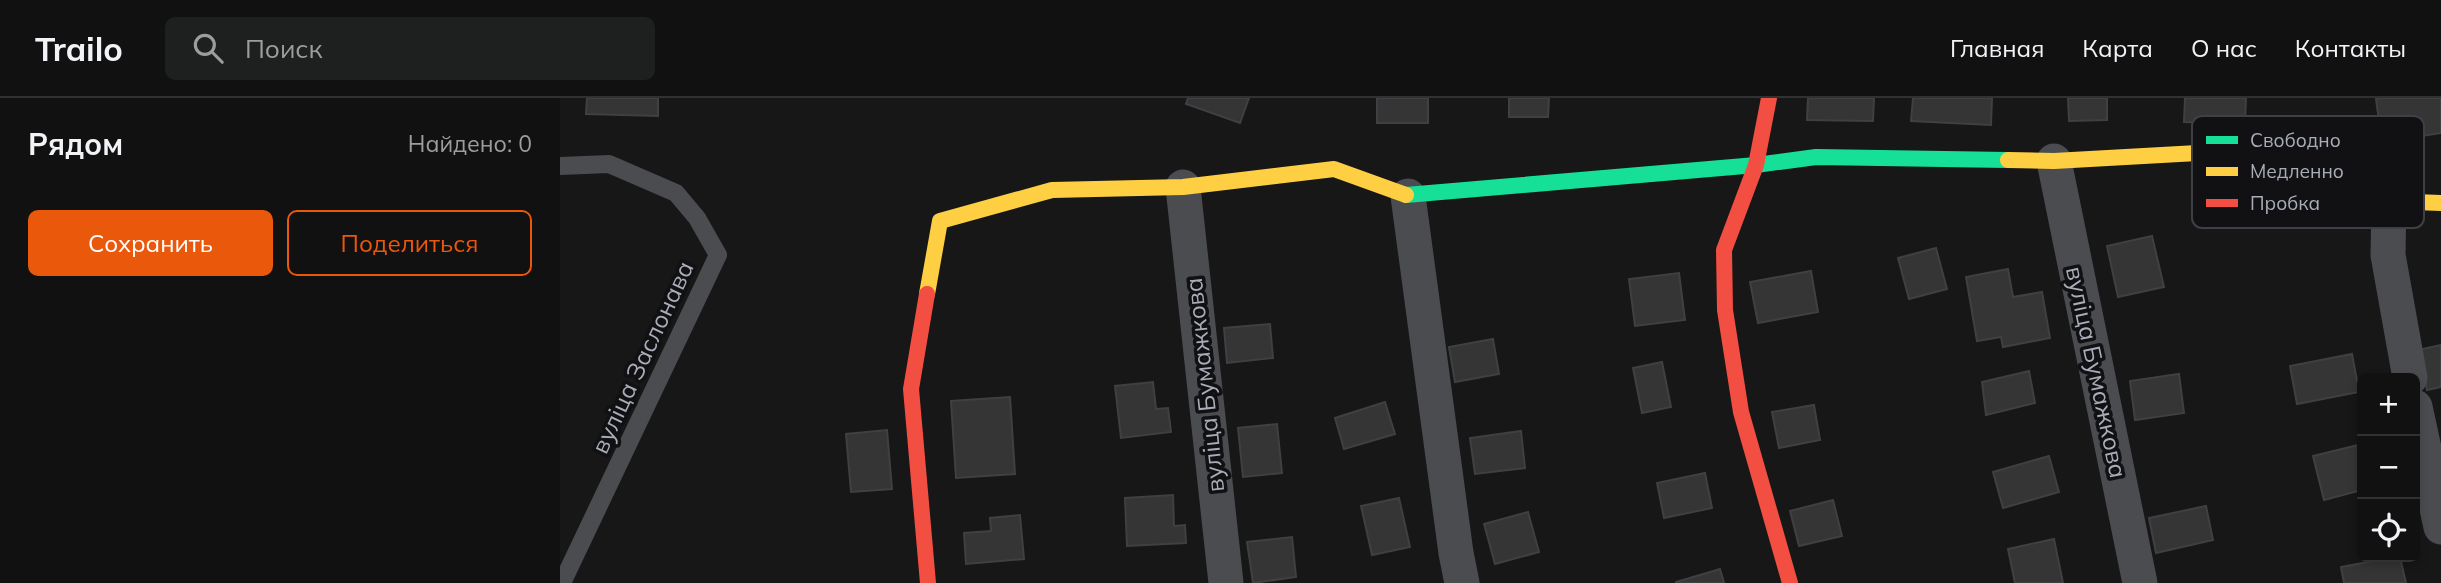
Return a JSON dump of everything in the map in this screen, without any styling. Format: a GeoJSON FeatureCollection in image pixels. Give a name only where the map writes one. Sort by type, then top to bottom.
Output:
{"type":"FeatureCollection","features":[{"type":"Feature","properties":{"kind":"street"},"geometry":{"type":"LineString","coordinates":[[1769,98],[1756,165],[1724,250],[1725,310],[1741,412],[1790,583]]}},
{"type":"Feature","properties":{"kind":"street"},"geometry":{"type":"LineString","coordinates":[[928,583],[911,389],[940,221],[1052,190],[1183,187],[1334,169],[1408,197],[1756,165],[1816,157],[2053,161],[2192,153]]}},
{"type":"Feature","properties":{"kind":"street","name":"вуліца Бумажкова"},"geometry":{"type":"LineString","coordinates":[[2053,161],[2140,583]]}},
{"type":"Feature","properties":{"kind":"street","name":"вуліца Бумажкова"},"geometry":{"type":"LineString","coordinates":[[1183,187],[1226,583]]}},
{"type":"Feature","properties":{"kind":"street"},"geometry":{"type":"LineString","coordinates":[[1408,197],[1462,583]]}},
{"type":"Feature","properties":{"kind":"street"},"geometry":{"type":"LineString","coordinates":[[2388,228],[2388,255],[2409,373]]}},
{"type":"Feature","properties":{"kind":"street"},"geometry":{"type":"LineString","coordinates":[[2420,430],[2441,527]]}},
{"type":"Feature","properties":{"kind":"lane","name":"вуліца Заслонава"},"geometry":{"type":"LineString","coordinates":[[560,166],[609,164],[676,193],[697,218],[718,255],[562,583]]}},
{"type":"Feature","properties":{"kind":"building"},"geometry":{"type":"Polygon","coordinates":[[[587,98],[658,98],[658,116],[586,114],[587,98]]]}},
{"type":"Feature","properties":{"kind":"building"},"geometry":{"type":"Polygon","coordinates":[[[1188,98],[1249,98],[1240,123],[1186,104],[1188,98]]]}},
{"type":"Feature","properties":{"kind":"building"},"geometry":{"type":"Polygon","coordinates":[[[1377,98],[1428,98],[1428,123],[1377,123],[1377,98]]]}},
{"type":"Feature","properties":{"kind":"building"},"geometry":{"type":"Polygon","coordinates":[[[1509,98],[1549,98],[1548,117],[1509,117],[1509,98]]]}},
{"type":"Feature","properties":{"kind":"building"},"geometry":{"type":"Polygon","coordinates":[[[1808,98],[1874,98],[1873,121],[1807,120],[1808,98]]]}},
{"type":"Feature","properties":{"kind":"building"},"geometry":{"type":"Polygon","coordinates":[[[1913,98],[1992,98],[1991,125],[1911,121],[1913,98]]]}},
{"type":"Feature","properties":{"kind":"building"},"geometry":{"type":"Polygon","coordinates":[[[2068,98],[2107,98],[2107,120],[2069,121],[2068,98]]]}},
{"type":"Feature","properties":{"kind":"building"},"geometry":{"type":"Polygon","coordinates":[[[2185,98],[2246,98],[2245,116],[2192,116],[2192,122],[2184,122],[2185,98]]]}},
{"type":"Feature","properties":{"kind":"building"},"geometry":{"type":"Polygon","coordinates":[[[2441,98],[2441,133],[2424,136],[2424,116],[2378,116],[2376,99],[2441,98]]]}},
{"type":"Feature","properties":{"kind":"building"},"geometry":{"type":"Polygon","coordinates":[[[2152,236],[2164,287],[2118,297],[2107,246],[2152,236]]]}},
{"type":"Feature","properties":{"kind":"building"},"geometry":{"type":"Polygon","coordinates":[[[1936,248],[1947,289],[1909,299],[1898,258],[1936,248]]]}},
{"type":"Feature","properties":{"kind":"building"},"geometry":{"type":"Polygon","coordinates":[[[2008,269],[2013,297],[2042,292],[2050,338],[2003,347],[2001,337],[1977,341],[1966,277],[2008,269]]]}},
{"type":"Feature","properties":{"kind":"building"},"geometry":{"type":"Polygon","coordinates":[[[1811,271],[1818,312],[1758,323],[1750,282],[1811,271]]]}},
{"type":"Feature","properties":{"kind":"building"},"geometry":{"type":"Polygon","coordinates":[[[1679,273],[1685,320],[1635,326],[1629,279],[1679,273]]]}},
{"type":"Feature","properties":{"kind":"building"},"geometry":{"type":"Polygon","coordinates":[[[1270,324],[1273,358],[1227,363],[1224,328],[1270,324]]]}},
{"type":"Feature","properties":{"kind":"building"},"geometry":{"type":"Polygon","coordinates":[[[1493,339],[1499,374],[1455,382],[1449,347],[1493,339]]]}},
{"type":"Feature","properties":{"kind":"building"},"geometry":{"type":"Polygon","coordinates":[[[2441,345],[2441,387],[2427,390],[2418,350],[2441,345]]]}},
{"type":"Feature","properties":{"kind":"building"},"geometry":{"type":"Polygon","coordinates":[[[2352,354],[2357,392],[2297,404],[2290,366],[2352,354]]]}},
{"type":"Feature","properties":{"kind":"building"},"geometry":{"type":"Polygon","coordinates":[[[1662,362],[1671,407],[1642,413],[1633,368],[1662,362]]]}},
{"type":"Feature","properties":{"kind":"building"},"geometry":{"type":"Polygon","coordinates":[[[2029,371],[2035,403],[1986,415],[1982,382],[2029,371]]]}},
{"type":"Feature","properties":{"kind":"building"},"geometry":{"type":"Polygon","coordinates":[[[2179,374],[2184,413],[2135,420],[2130,381],[2179,374]]]}},
{"type":"Feature","properties":{"kind":"building"},"geometry":{"type":"Polygon","coordinates":[[[1153,382],[1156,409],[1168,408],[1171,432],[1121,438],[1115,386],[1153,382]]]}},
{"type":"Feature","properties":{"kind":"building"},"geometry":{"type":"Polygon","coordinates":[[[1010,397],[1015,474],[956,478],[951,401],[1010,397]]]}},
{"type":"Feature","properties":{"kind":"building"},"geometry":{"type":"Polygon","coordinates":[[[1385,402],[1395,434],[1344,449],[1335,418],[1385,402]]]}},
{"type":"Feature","properties":{"kind":"building"},"geometry":{"type":"Polygon","coordinates":[[[1814,405],[1820,440],[1779,448],[1772,412],[1814,405]]]}},
{"type":"Feature","properties":{"kind":"building"},"geometry":{"type":"Polygon","coordinates":[[[1277,424],[1282,473],[1243,477],[1238,428],[1277,424]]]}},
{"type":"Feature","properties":{"kind":"building"},"geometry":{"type":"Polygon","coordinates":[[[887,430],[892,489],[851,492],[846,434],[887,430]]]}},
{"type":"Feature","properties":{"kind":"building"},"geometry":{"type":"Polygon","coordinates":[[[1521,431],[1525,468],[1475,474],[1470,438],[1521,431]]]}},
{"type":"Feature","properties":{"kind":"building"},"geometry":{"type":"Polygon","coordinates":[[[2357,445],[2357,491],[2324,500],[2313,456],[2357,445]]]}},
{"type":"Feature","properties":{"kind":"building"},"geometry":{"type":"Polygon","coordinates":[[[2049,456],[2059,492],[2003,508],[1993,472],[2049,456]]]}},
{"type":"Feature","properties":{"kind":"building"},"geometry":{"type":"Polygon","coordinates":[[[1705,473],[1712,508],[1664,518],[1657,483],[1705,473]]]}},
{"type":"Feature","properties":{"kind":"building"},"geometry":{"type":"Polygon","coordinates":[[[1173,495],[1174,526],[1185,525],[1186,543],[1127,546],[1125,498],[1173,495]]]}},
{"type":"Feature","properties":{"kind":"building"},"geometry":{"type":"Polygon","coordinates":[[[1399,498],[1410,547],[1372,555],[1361,506],[1399,498]]]}},
{"type":"Feature","properties":{"kind":"building"},"geometry":{"type":"Polygon","coordinates":[[[1833,500],[1842,536],[1799,546],[1790,511],[1833,500]]]}},
{"type":"Feature","properties":{"kind":"building"},"geometry":{"type":"Polygon","coordinates":[[[2206,506],[2213,540],[2156,553],[2149,518],[2206,506]]]}},
{"type":"Feature","properties":{"kind":"building"},"geometry":{"type":"Polygon","coordinates":[[[1528,512],[1539,552],[1495,564],[1484,524],[1528,512]]]}},
{"type":"Feature","properties":{"kind":"building"},"geometry":{"type":"Polygon","coordinates":[[[1020,515],[1024,559],[966,564],[964,533],[991,531],[990,518],[1020,515]]]}},
{"type":"Feature","properties":{"kind":"building"},"geometry":{"type":"Polygon","coordinates":[[[1292,537],[1296,577],[1253,583],[1247,542],[1292,537]]]}},
{"type":"Feature","properties":{"kind":"building"},"geometry":{"type":"Polygon","coordinates":[[[2054,539],[2063,583],[2015,583],[2008,549],[2054,539]]]}},
{"type":"Feature","properties":{"kind":"building"},"geometry":{"type":"Polygon","coordinates":[[[2368,562],[2401,562],[2406,583],[2344,583],[2341,567],[2368,562]]]}},
{"type":"Feature","properties":{"kind":"building"},"geometry":{"type":"Polygon","coordinates":[[[1720,569],[1724,583],[1676,583],[1676,582],[1720,569]]]}},
{"type":"Feature","properties":{"kind":"traffic: fast"},"geometry":{"type":"LineString","coordinates":[[1406,195],[1756,165],[1816,157],[2008,160]]}},
{"type":"Feature","properties":{"kind":"traffic: slow"},"geometry":{"type":"LineString","coordinates":[[2008,160],[2054,161],[2192,153]]}},
{"type":"Feature","properties":{"kind":"traffic: slow"},"geometry":{"type":"LineString","coordinates":[[927,294],[940,221],[1052,190],[1183,187],[1334,169],[1406,195]]}},
{"type":"Feature","properties":{"kind":"traffic: slow"},"geometry":{"type":"LineString","coordinates":[[2424,202],[2441,203]]}},
{"type":"Feature","properties":{"kind":"traffic: jam"},"geometry":{"type":"LineString","coordinates":[[1769,98],[1756,165],[1724,250],[1725,310],[1741,412],[1790,583]]}},
{"type":"Feature","properties":{"kind":"traffic: jam"},"geometry":{"type":"LineString","coordinates":[[927,294],[911,389],[928,583]]}}]}
